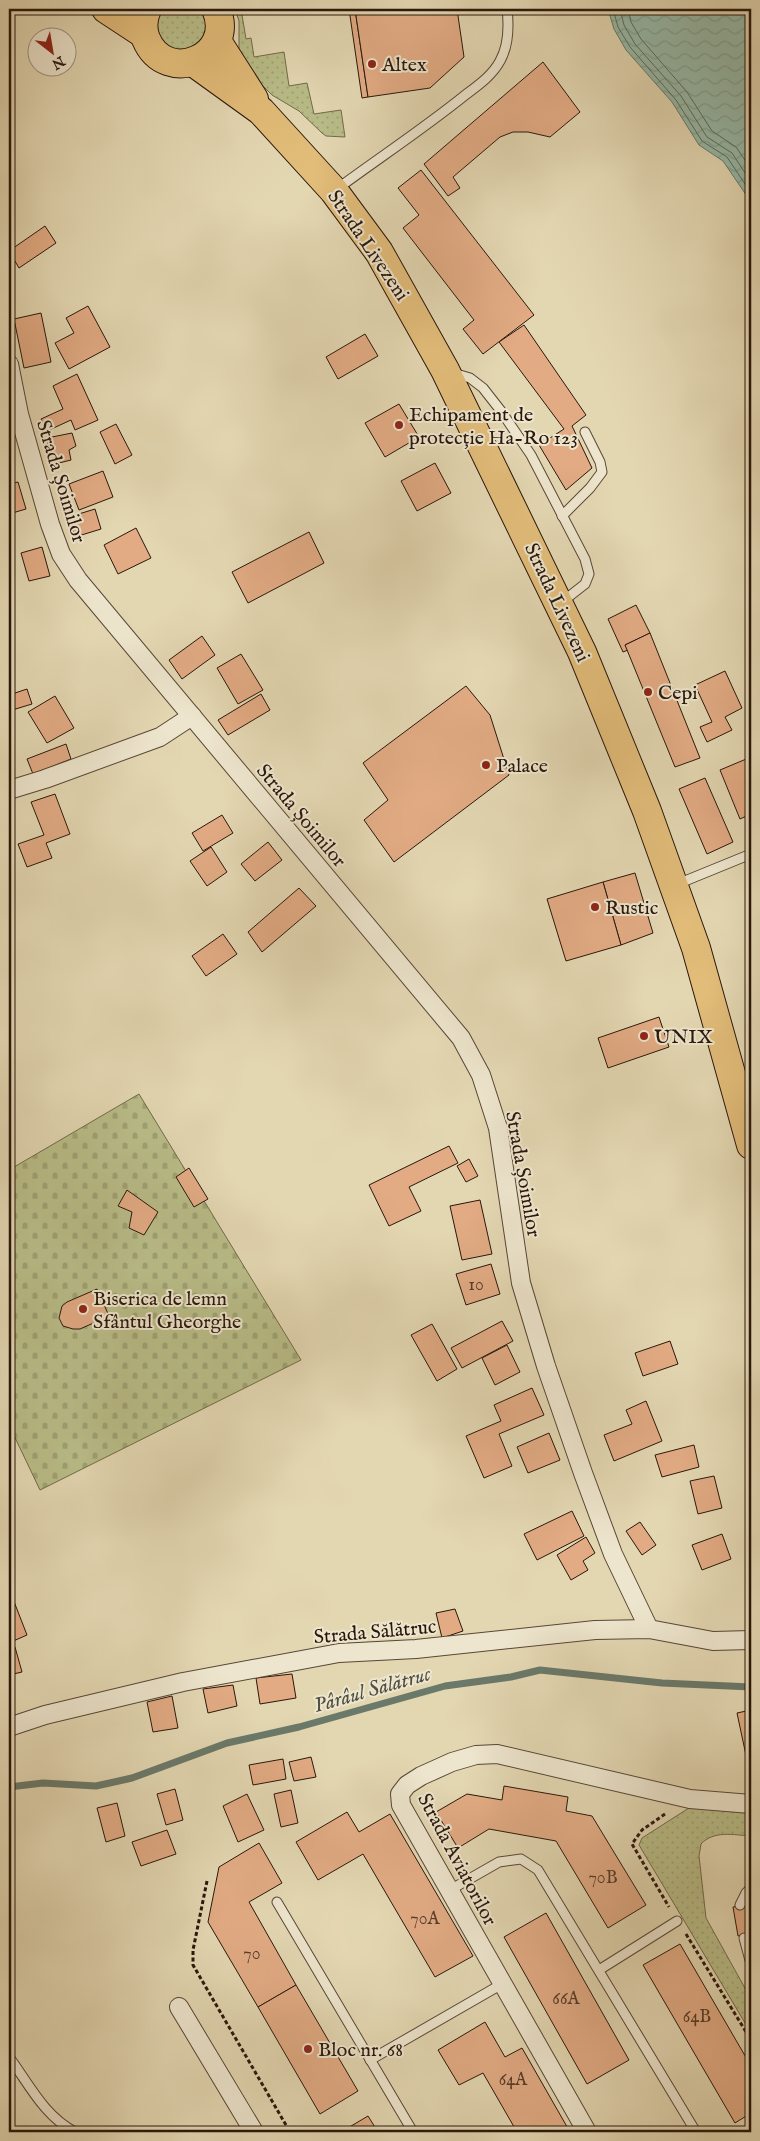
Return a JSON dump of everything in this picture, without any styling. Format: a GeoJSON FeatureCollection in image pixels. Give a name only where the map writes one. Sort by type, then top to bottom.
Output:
{"type":"FeatureCollection","features":[{"type":"Feature","properties":{"kind":"main road"},"geometry":{"type":"LineString","coordinates":[[106,9],[146,21],[149,46],[157,55],[168,61],[180,64],[193,62],[211,50],[217,41],[220,21],[216,9]]}},
{"type":"Feature","properties":{"kind":"main road","name":"Strada Livezeni"},"geometry":{"type":"LineString","coordinates":[[217,41],[261,111],[334,190],[379,252],[445,370],[560,604],[590,669],[675,885],[714,1007],[751,1144]]}},
{"type":"Feature","properties":{"kind":"main road","name":"Strada Livezeni"},"geometry":{"type":"LineString","coordinates":[[193,62],[261,111]]}},
{"type":"Feature","properties":{"kind":"street","name":"Strada Șoimilor"},"geometry":{"type":"LineString","coordinates":[[9,364],[21,423],[50,524],[61,554],[78,580],[461,1038],[481,1075],[498,1128],[521,1283],[546,1366],[613,1554],[648,1629]]}},
{"type":"Feature","properties":{"kind":"street"},"geometry":{"type":"LineString","coordinates":[[9,790],[45,779],[160,737],[192,716]]}},
{"type":"Feature","properties":{"kind":"street","name":"Strada Sălătruc"},"geometry":{"type":"LineString","coordinates":[[9,1727],[45,1715],[182,1682],[339,1653],[416,1650],[596,1630],[648,1629],[714,1641],[751,1640]]}},
{"type":"Feature","properties":{"kind":"street","name":"Strada Aviatorilor"},"geometry":{"type":"LineString","coordinates":[[587,2132],[401,1805],[400,1794],[407,1785],[452,1762],[476,1755],[497,1754],[690,1799],[751,1804]]}},
{"type":"Feature","properties":{"kind":"street"},"geometry":{"type":"LineString","coordinates":[[178,2007],[254,2132]]}},
{"type":"Feature","properties":{"kind":"lane"},"geometry":{"type":"LineString","coordinates":[[334,190],[443,113],[491,73],[501,61],[506,47],[508,33],[507,9]]}},
{"type":"Feature","properties":{"kind":"lane"},"geometry":{"type":"LineString","coordinates":[[445,370],[470,378],[483,388],[531,455],[585,559],[589,574],[585,584],[560,604]]}},
{"type":"Feature","properties":{"kind":"lane"},"geometry":{"type":"LineString","coordinates":[[562,516],[590,488],[602,472],[600,462],[585,432]]}},
{"type":"Feature","properties":{"kind":"lane"},"geometry":{"type":"LineString","coordinates":[[675,885],[751,854]]}},
{"type":"Feature","properties":{"kind":"lane"},"geometry":{"type":"LineString","coordinates":[[450,1890],[499,1862],[521,1859],[538,1870],[696,2132]]}},
{"type":"Feature","properties":{"kind":"lane"},"geometry":{"type":"LineString","coordinates":[[740,1905],[751,1888]]}},
{"type":"Feature","properties":{"kind":"lane"},"geometry":{"type":"LineString","coordinates":[[277,1902],[413,2132]]}},
{"type":"Feature","properties":{"kind":"lane"},"geometry":{"type":"LineString","coordinates":[[599,1970],[677,1921]]}},
{"type":"Feature","properties":{"kind":"lane"},"geometry":{"type":"LineString","coordinates":[[744,1938],[749,1948],[751,1964]]}},
{"type":"Feature","properties":{"kind":"lane"},"geometry":{"type":"LineString","coordinates":[[370,2060],[502,1984]]}},
{"type":"Feature","properties":{"kind":"lane"},"geometry":{"type":"LineString","coordinates":[[9,2057],[40,2104],[63,2126],[75,2132]]}},
{"type":"Feature","properties":{"kind":"lane"},"geometry":{"type":"LineString","coordinates":[[200,2132],[209,2132]]}},
{"type":"Feature","properties":{"kind":"path"},"geometry":{"type":"LineString","coordinates":[[207,1882],[193,1950],[194,1966],[290,2132]]}},
{"type":"Feature","properties":{"kind":"green space"},"geometry":{"type":"Polygon","coordinates":[[[156,9],[208,9],[212,18],[195,53],[163,50],[152,14],[156,9]]]}},
{"type":"Feature","properties":{"kind":"green space"},"geometry":{"type":"Polygon","coordinates":[[[235,9],[241,9],[246,39],[251,38],[254,57],[284,52],[289,86],[307,83],[314,114],[341,110],[345,137],[326,136],[299,111],[272,95],[256,79],[239,49],[239,21],[235,9]]]}},
{"type":"Feature","properties":{"kind":"green space"},"geometry":{"type":"Polygon","coordinates":[[[139,1094],[301,1360],[40,1490],[9,1425],[9,1170],[139,1094]]]}},
{"type":"Feature","properties":{"kind":"green space"},"geometry":{"type":"Polygon","coordinates":[[[692,1806],[751,1812],[751,1836],[724,1834],[712,1837],[701,1844],[699,1856],[706,1918],[751,1999],[751,2033],[639,1845],[642,1838],[692,1806]]]}},
{"type":"Feature","properties":{"kind":"water"},"geometry":{"type":"Polygon","coordinates":[[[608,9],[751,9],[751,202],[723,161],[699,145],[672,102],[626,50],[614,29],[608,9]]]}},
{"type":"Feature","properties":{"kind":"building"},"geometry":{"type":"Polygon","coordinates":[[[349,9],[355,9],[368,97],[362,98],[349,9]]]}},
{"type":"Feature","properties":{"kind":"building"},"geometry":{"type":"Polygon","coordinates":[[[355,9],[457,9],[464,57],[430,88],[368,97],[355,9]]]}},
{"type":"Feature","properties":{"kind":"building"},"geometry":{"type":"Polygon","coordinates":[[[543,62],[580,112],[550,137],[528,132],[513,132],[500,137],[453,177],[460,188],[448,196],[424,164],[543,62]]]}},
{"type":"Feature","properties":{"kind":"building"},"geometry":{"type":"Polygon","coordinates":[[[421,170],[534,315],[483,354],[463,329],[474,320],[403,228],[419,215],[398,188],[421,170]]]}},
{"type":"Feature","properties":{"kind":"building"},"geometry":{"type":"Polygon","coordinates":[[[45,226],[56,243],[19,268],[9,251],[45,226]]]}},
{"type":"Feature","properties":{"kind":"building"},"geometry":{"type":"Polygon","coordinates":[[[88,306],[110,347],[69,369],[55,343],[74,333],[66,318],[88,306]]]}},
{"type":"Feature","properties":{"kind":"building"},"geometry":{"type":"Polygon","coordinates":[[[41,313],[51,362],[24,368],[14,319],[41,313]]]}},
{"type":"Feature","properties":{"kind":"building"},"geometry":{"type":"Polygon","coordinates":[[[524,325],[586,415],[572,426],[592,468],[566,490],[539,445],[564,429],[499,342],[524,325]]]}},
{"type":"Feature","properties":{"kind":"building"},"geometry":{"type":"Polygon","coordinates":[[[365,334],[378,356],[338,379],[326,357],[365,334]]]}},
{"type":"Feature","properties":{"kind":"building"},"geometry":{"type":"Polygon","coordinates":[[[77,374],[98,420],[75,430],[71,420],[47,431],[41,419],[63,409],[53,386],[77,374]]]}},
{"type":"Feature","properties":{"kind":"building"},"geometry":{"type":"Polygon","coordinates":[[[399,404],[419,437],[385,457],[365,423],[399,404]]]}},
{"type":"Feature","properties":{"kind":"building"},"geometry":{"type":"Polygon","coordinates":[[[116,424],[132,455],[115,464],[100,432],[116,424]]]}},
{"type":"Feature","properties":{"kind":"building"},"geometry":{"type":"Polygon","coordinates":[[[72,433],[76,446],[69,450],[71,460],[51,465],[47,438],[72,433]]]}},
{"type":"Feature","properties":{"kind":"building"},"geometry":{"type":"Polygon","coordinates":[[[435,463],[451,493],[417,511],[401,481],[435,463]]]}},
{"type":"Feature","properties":{"kind":"building"},"geometry":{"type":"Polygon","coordinates":[[[103,471],[113,497],[79,510],[69,484],[103,471]]]}},
{"type":"Feature","properties":{"kind":"building"},"geometry":{"type":"Polygon","coordinates":[[[18,482],[26,509],[9,514],[9,484],[18,482]]]}},
{"type":"Feature","properties":{"kind":"building"},"geometry":{"type":"Polygon","coordinates":[[[95,509],[101,529],[75,537],[69,517],[95,509]]]}},
{"type":"Feature","properties":{"kind":"building"},"geometry":{"type":"Polygon","coordinates":[[[136,528],[151,558],[118,574],[104,545],[136,528]]]}},
{"type":"Feature","properties":{"kind":"building"},"geometry":{"type":"Polygon","coordinates":[[[309,532],[324,563],[248,603],[232,572],[309,532]]]}},
{"type":"Feature","properties":{"kind":"building"},"geometry":{"type":"Polygon","coordinates":[[[42,547],[50,576],[29,581],[21,553],[42,547]]]}},
{"type":"Feature","properties":{"kind":"building"},"geometry":{"type":"Polygon","coordinates":[[[636,605],[650,633],[625,645],[628,650],[623,652],[608,619],[636,605]]]}},
{"type":"Feature","properties":{"kind":"building"},"geometry":{"type":"Polygon","coordinates":[[[650,633],[700,758],[675,767],[625,645],[650,633]]]}},
{"type":"Feature","properties":{"kind":"building"},"geometry":{"type":"Polygon","coordinates":[[[202,636],[215,655],[182,679],[169,660],[202,636]]]}},
{"type":"Feature","properties":{"kind":"building"},"geometry":{"type":"Polygon","coordinates":[[[9,648],[14,668],[9,670],[9,648]]]}},
{"type":"Feature","properties":{"kind":"building"},"geometry":{"type":"Polygon","coordinates":[[[241,654],[263,690],[238,704],[217,668],[241,654]]]}},
{"type":"Feature","properties":{"kind":"building"},"geometry":{"type":"Polygon","coordinates":[[[725,671],[742,708],[725,717],[732,730],[707,742],[700,727],[712,722],[695,685],[725,671]]]}},
{"type":"Feature","properties":{"kind":"building"},"geometry":{"type":"Polygon","coordinates":[[[466,686],[490,715],[509,775],[394,862],[364,820],[388,800],[363,763],[466,686]]]}},
{"type":"Feature","properties":{"kind":"building"},"geometry":{"type":"Polygon","coordinates":[[[27,689],[32,704],[9,711],[9,695],[27,689]]]}},
{"type":"Feature","properties":{"kind":"building"},"geometry":{"type":"Polygon","coordinates":[[[261,694],[270,710],[228,735],[218,720],[261,694]]]}},
{"type":"Feature","properties":{"kind":"building"},"geometry":{"type":"Polygon","coordinates":[[[55,696],[74,728],[47,743],[28,712],[55,696]]]}},
{"type":"Feature","properties":{"kind":"building"},"geometry":{"type":"Polygon","coordinates":[[[66,744],[71,759],[33,774],[27,759],[66,744]]]}},
{"type":"Feature","properties":{"kind":"building"},"geometry":{"type":"Polygon","coordinates":[[[751,757],[751,814],[740,819],[720,770],[751,757]]]}},
{"type":"Feature","properties":{"kind":"building"},"geometry":{"type":"Polygon","coordinates":[[[705,778],[733,842],[707,854],[679,789],[705,778]]]}},
{"type":"Feature","properties":{"kind":"building"},"geometry":{"type":"Polygon","coordinates":[[[55,794],[70,834],[46,843],[52,858],[27,867],[18,844],[44,835],[31,802],[55,794]]]}},
{"type":"Feature","properties":{"kind":"building"},"geometry":{"type":"Polygon","coordinates":[[[222,815],[233,833],[203,851],[192,833],[222,815]]]}},
{"type":"Feature","properties":{"kind":"building"},"geometry":{"type":"Polygon","coordinates":[[[268,842],[282,860],[255,881],[241,864],[268,842]]]}},
{"type":"Feature","properties":{"kind":"building"},"geometry":{"type":"Polygon","coordinates":[[[211,847],[227,872],[207,886],[190,861],[211,847]]]}},
{"type":"Feature","properties":{"kind":"building"},"geometry":{"type":"Polygon","coordinates":[[[635,873],[653,933],[621,945],[603,882],[635,873]]]}},
{"type":"Feature","properties":{"kind":"building"},"geometry":{"type":"Polygon","coordinates":[[[603,882],[621,945],[566,961],[547,899],[603,882]]]}},
{"type":"Feature","properties":{"kind":"building"},"geometry":{"type":"Polygon","coordinates":[[[299,888],[316,906],[262,952],[248,932],[299,888]]]}},
{"type":"Feature","properties":{"kind":"building"},"geometry":{"type":"Polygon","coordinates":[[[223,934],[237,954],[206,976],[192,956],[223,934]]]}},
{"type":"Feature","properties":{"kind":"building"},"geometry":{"type":"Polygon","coordinates":[[[659,1017],[669,1047],[608,1068],[598,1038],[659,1017]]]}},
{"type":"Feature","properties":{"kind":"building"},"geometry":{"type":"Polygon","coordinates":[[[449,1146],[458,1163],[409,1187],[421,1211],[389,1226],[369,1185],[449,1146]]]}},
{"type":"Feature","properties":{"kind":"building"},"geometry":{"type":"Polygon","coordinates":[[[469,1159],[478,1176],[466,1182],[457,1166],[469,1159]]]}},
{"type":"Feature","properties":{"kind":"building"},"geometry":{"type":"Polygon","coordinates":[[[189,1168],[208,1199],[194,1207],[176,1177],[189,1168]]]}},
{"type":"Feature","properties":{"kind":"building"},"geometry":{"type":"Polygon","coordinates":[[[127,1190],[158,1212],[144,1235],[129,1228],[132,1212],[118,1206],[127,1190]]]}},
{"type":"Feature","properties":{"kind":"building"},"geometry":{"type":"Polygon","coordinates":[[[480,1200],[492,1254],[462,1260],[450,1206],[480,1200]]]}},
{"type":"Feature","properties":{"kind":"building"},"geometry":{"type":"Polygon","coordinates":[[[491,1264],[500,1294],[466,1305],[456,1274],[491,1264]]]}},
{"type":"Feature","properties":{"kind":"building","name":"Biserica de lemn Sfântul Gheorghe"},"geometry":{"type":"Polygon","coordinates":[[[97,1289],[109,1316],[80,1329],[63,1326],[59,1318],[62,1306],[97,1289]]]}},
{"type":"Feature","properties":{"kind":"building"},"geometry":{"type":"Polygon","coordinates":[[[502,1321],[513,1341],[462,1368],[451,1348],[502,1321]]]}},
{"type":"Feature","properties":{"kind":"building"},"geometry":{"type":"Polygon","coordinates":[[[432,1324],[457,1369],[437,1381],[411,1335],[432,1324]]]}},
{"type":"Feature","properties":{"kind":"building"},"geometry":{"type":"Polygon","coordinates":[[[670,1341],[678,1364],[643,1376],[635,1353],[670,1341]]]}},
{"type":"Feature","properties":{"kind":"building"},"geometry":{"type":"Polygon","coordinates":[[[507,1345],[520,1372],[495,1385],[482,1358],[507,1345]]]}},
{"type":"Feature","properties":{"kind":"building"},"geometry":{"type":"Polygon","coordinates":[[[532,1388],[544,1415],[499,1434],[512,1466],[484,1478],[466,1436],[501,1421],[494,1405],[532,1388]]]}},
{"type":"Feature","properties":{"kind":"building"},"geometry":{"type":"Polygon","coordinates":[[[646,1401],[662,1441],[614,1461],[604,1435],[632,1424],[626,1410],[646,1401]]]}},
{"type":"Feature","properties":{"kind":"building"},"geometry":{"type":"Polygon","coordinates":[[[549,1433],[560,1460],[528,1473],[517,1447],[549,1433]]]}},
{"type":"Feature","properties":{"kind":"building"},"geometry":{"type":"Polygon","coordinates":[[[694,1445],[699,1467],[662,1477],[655,1455],[694,1445]]]}},
{"type":"Feature","properties":{"kind":"building"},"geometry":{"type":"Polygon","coordinates":[[[714,1476],[722,1508],[698,1514],[690,1481],[714,1476]]]}},
{"type":"Feature","properties":{"kind":"building"},"geometry":{"type":"Polygon","coordinates":[[[572,1511],[584,1536],[537,1560],[524,1534],[572,1511]]]}},
{"type":"Feature","properties":{"kind":"building"},"geometry":{"type":"Polygon","coordinates":[[[640,1522],[656,1545],[642,1555],[626,1531],[640,1522]]]}},
{"type":"Feature","properties":{"kind":"building"},"geometry":{"type":"Polygon","coordinates":[[[722,1534],[731,1559],[702,1570],[692,1545],[722,1534]]]}},
{"type":"Feature","properties":{"kind":"building"},"geometry":{"type":"Polygon","coordinates":[[[586,1537],[595,1553],[583,1561],[588,1570],[571,1580],[557,1555],[586,1537]]]}},
{"type":"Feature","properties":{"kind":"building"},"geometry":{"type":"Polygon","coordinates":[[[13,1599],[27,1635],[11,1642],[9,1637],[9,1601],[13,1599]]]}},
{"type":"Feature","properties":{"kind":"building"},"geometry":{"type":"Polygon","coordinates":[[[455,1609],[463,1631],[442,1638],[436,1613],[455,1609]]]}},
{"type":"Feature","properties":{"kind":"building"},"geometry":{"type":"Polygon","coordinates":[[[15,1647],[22,1672],[9,1675],[9,1650],[15,1647]]]}},
{"type":"Feature","properties":{"kind":"building"},"geometry":{"type":"Polygon","coordinates":[[[292,1674],[296,1698],[260,1704],[256,1678],[292,1674]]]}},
{"type":"Feature","properties":{"kind":"building"},"geometry":{"type":"Polygon","coordinates":[[[233,1685],[237,1706],[208,1713],[203,1689],[233,1685]]]}},
{"type":"Feature","properties":{"kind":"building"},"geometry":{"type":"Polygon","coordinates":[[[172,1696],[178,1728],[153,1732],[147,1702],[172,1696]]]}},
{"type":"Feature","properties":{"kind":"building"},"geometry":{"type":"Polygon","coordinates":[[[751,1710],[751,1779],[737,1713],[751,1710]]]}},
{"type":"Feature","properties":{"kind":"building"},"geometry":{"type":"Polygon","coordinates":[[[311,1757],[316,1777],[294,1781],[289,1762],[311,1757]]]}},
{"type":"Feature","properties":{"kind":"building"},"geometry":{"type":"Polygon","coordinates":[[[283,1759],[286,1779],[253,1785],[249,1765],[283,1759]]]}},
{"type":"Feature","properties":{"kind":"building"},"geometry":{"type":"Polygon","coordinates":[[[504,1786],[568,1797],[566,1811],[592,1816],[646,1905],[608,1928],[556,1841],[489,1829],[458,1848],[436,1812],[467,1794],[502,1800],[504,1786]]]}},
{"type":"Feature","properties":{"kind":"building"},"geometry":{"type":"Polygon","coordinates":[[[175,1789],[183,1820],[166,1825],[157,1794],[175,1789]]]}},
{"type":"Feature","properties":{"kind":"building"},"geometry":{"type":"Polygon","coordinates":[[[291,1790],[298,1823],[281,1827],[274,1794],[291,1790]]]}},
{"type":"Feature","properties":{"kind":"building"},"geometry":{"type":"Polygon","coordinates":[[[247,1794],[264,1830],[238,1842],[223,1806],[247,1794]]]}},
{"type":"Feature","properties":{"kind":"building"},"geometry":{"type":"Polygon","coordinates":[[[117,1803],[125,1836],[106,1842],[97,1808],[117,1803]]]}},
{"type":"Feature","properties":{"kind":"building"},"geometry":{"type":"Polygon","coordinates":[[[347,1812],[359,1832],[390,1814],[473,1956],[435,1977],[363,1854],[318,1880],[296,1842],[347,1812]]]}},
{"type":"Feature","properties":{"kind":"building"},"geometry":{"type":"Polygon","coordinates":[[[167,1830],[176,1854],[141,1866],[132,1842],[167,1830]]]}},
{"type":"Feature","properties":{"kind":"building"},"geometry":{"type":"Polygon","coordinates":[[[259,1843],[282,1883],[249,1902],[296,1985],[258,2007],[208,1922],[219,1867],[259,1843]]]}},
{"type":"Feature","properties":{"kind":"building"},"geometry":{"type":"Polygon","coordinates":[[[751,1904],[751,1934],[738,1936],[733,1907],[751,1904]]]}},
{"type":"Feature","properties":{"kind":"building"},"geometry":{"type":"Polygon","coordinates":[[[546,1913],[629,2060],[587,2084],[504,1937],[546,1913]]]}},
{"type":"Feature","properties":{"kind":"building"},"geometry":{"type":"Polygon","coordinates":[[[680,1944],[751,2066],[751,2113],[735,2123],[643,1965],[680,1944]]]}},
{"type":"Feature","properties":{"kind":"building","name":"Bloc nr. 68"},"geometry":{"type":"Polygon","coordinates":[[[296,1985],[358,2091],[320,2114],[258,2007],[296,1985]]]}},
{"type":"Feature","properties":{"kind":"building"},"geometry":{"type":"Polygon","coordinates":[[[485,2022],[505,2057],[522,2048],[570,2132],[517,2132],[483,2073],[459,2085],[438,2050],[485,2022]]]}},
{"type":"Feature","properties":{"kind":"building"},"geometry":{"type":"Polygon","coordinates":[[[368,2116],[378,2132],[341,2132],[368,2116]]]}},
{"type":"Feature","properties":{"kind":"waterway","name":"Pârâul Sălătruc"},"geometry":{"type":"LineString","coordinates":[[9,1787],[43,1783],[96,1786],[132,1778],[227,1743],[299,1727],[445,1686],[511,1677],[540,1670],[662,1683],[751,1687]]}},
{"type":"Feature","properties":{"kind":"place","name":"Altex"},"geometry":{"type":"Point","coordinates":[372,64]}},
{"type":"Feature","properties":{"kind":"place","name":"Echipament de protecție Ha-Ro 123"},"geometry":{"type":"Point","coordinates":[399,425]}},
{"type":"Feature","properties":{"kind":"place","name":"Cepi"},"geometry":{"type":"Point","coordinates":[648,692]}},
{"type":"Feature","properties":{"kind":"place","name":"Palace"},"geometry":{"type":"Point","coordinates":[486,765]}},
{"type":"Feature","properties":{"kind":"place","name":"Rustic"},"geometry":{"type":"Point","coordinates":[595,907]}},
{"type":"Feature","properties":{"kind":"place","name":"UNIX"},"geometry":{"type":"Point","coordinates":[644,1036]}},
{"type":"Feature","properties":{"kind":"place","name":"Biserica de lemn Sfântul Gheorghe"},"geometry":{"type":"Point","coordinates":[83,1309]}},
{"type":"Feature","properties":{"kind":"place","name":"Bloc nr. 68"},"geometry":{"type":"Point","coordinates":[308,2049]}}]}
